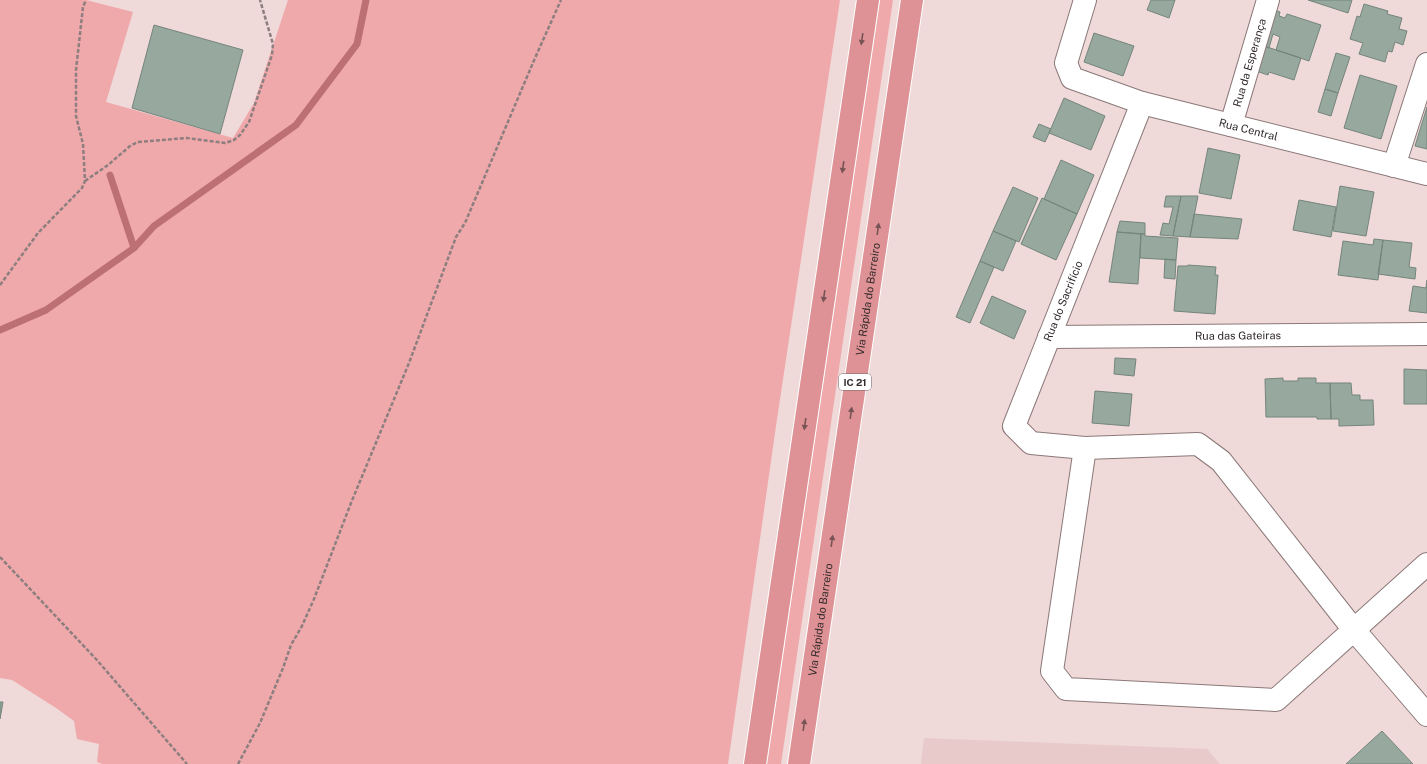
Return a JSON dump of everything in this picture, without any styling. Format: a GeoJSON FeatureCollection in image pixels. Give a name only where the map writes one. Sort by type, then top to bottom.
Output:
{"type":"FeatureCollection","features":[{"type":"Feature","properties":{"kind":"highway"},"geometry":{"type":"LineString","coordinates":[[755,764],[868,0]]}},
{"type":"Feature","properties":{"kind":"highway","name":"Via Rápida do Barreiro"},"geometry":{"type":"LineString","coordinates":[[799,764],[912,0]]}},
{"type":"Feature","properties":{"kind":"street","name":"Rua Central"},"geometry":{"type":"LineString","coordinates":[[1085,0],[1066,63],[1072,78],[1142,103],[1427,174]]}},
{"type":"Feature","properties":{"kind":"street","name":"Rua da Esperança"},"geometry":{"type":"LineString","coordinates":[[1231,125],[1268,0]]}},
{"type":"Feature","properties":{"kind":"street"},"geometry":{"type":"LineString","coordinates":[[1394,166],[1427,64]]}},
{"type":"Feature","properties":{"kind":"street","name":"Rua do Sacrifício"},"geometry":{"type":"LineString","coordinates":[[1085,448],[1031,443],[1014,426],[1142,103]]}},
{"type":"Feature","properties":{"kind":"street","name":"Rua das Gateiras"},"geometry":{"type":"LineString","coordinates":[[1049,337],[1427,334]]}},
{"type":"Feature","properties":{"kind":"street"},"geometry":{"type":"LineString","coordinates":[[1427,564],[1354,630],[1276,700],[1066,688],[1052,671],[1085,448],[1198,444],[1221,461],[1354,630],[1427,715]]}},
{"type":"Feature","properties":{"kind":"path"},"geometry":{"type":"LineString","coordinates":[[0,285],[38,233],[82,188],[85,181],[83,144],[76,116],[76,70],[83,7],[86,0]]}},
{"type":"Feature","properties":{"kind":"path"},"geometry":{"type":"LineString","coordinates":[[85,181],[108,165],[130,146],[138,142],[187,138],[225,143],[234,140],[240,134],[249,122],[272,56],[272,44],[260,0]]}},
{"type":"Feature","properties":{"kind":"path"},"geometry":{"type":"LineString","coordinates":[[238,764],[260,723],[291,645],[302,626],[409,363],[456,237],[465,223],[561,0]]}},
{"type":"Feature","properties":{"kind":"path"},"geometry":{"type":"LineString","coordinates":[[0,558],[96,659],[187,764]]}},
{"type":"Feature","properties":{"kind":"shaded area"},"geometry":{"type":"Polygon","coordinates":[[[0,0],[86,0],[133,12],[106,102],[233,138],[254,103],[288,0],[840,0],[776,426],[728,764],[102,764],[97,762],[99,744],[77,739],[74,721],[12,680],[0,678],[0,0]]]}},
{"type":"Feature","properties":{"kind":"shaded area"},"geometry":{"type":"Polygon","coordinates":[[[880,0],[893,0],[781,764],[767,764],[880,0]]]}},
{"type":"Feature","properties":{"kind":"shaded area"},"geometry":{"type":"Polygon","coordinates":[[[924,738],[1207,749],[1220,764],[921,764],[924,738]]]}},
{"type":"Feature","properties":{"kind":"building"},"geometry":{"type":"Polygon","coordinates":[[[1151,0],[1175,0],[1169,18],[1147,10],[1151,0]]]}},
{"type":"Feature","properties":{"kind":"building"},"geometry":{"type":"Polygon","coordinates":[[[1308,0],[1352,0],[1348,13],[1308,0]]]}},
{"type":"Feature","properties":{"kind":"building"},"geometry":{"type":"Polygon","coordinates":[[[1364,4],[1388,11],[1387,14],[1402,18],[1399,29],[1407,31],[1403,45],[1395,42],[1392,52],[1388,51],[1385,62],[1359,54],[1363,43],[1350,39],[1357,16],[1360,17],[1364,4]]]}},
{"type":"Feature","properties":{"kind":"building"},"geometry":{"type":"Polygon","coordinates":[[[1275,10],[1280,12],[1279,16],[1285,18],[1287,14],[1321,25],[1309,61],[1276,50],[1280,37],[1273,34],[1269,48],[1263,46],[1275,10]]]}},
{"type":"Feature","properties":{"kind":"building"},"geometry":{"type":"Polygon","coordinates":[[[154,25],[243,50],[220,134],[132,108],[154,25]]]}},
{"type":"Feature","properties":{"kind":"building"},"geometry":{"type":"Polygon","coordinates":[[[1094,33],[1134,46],[1123,76],[1084,62],[1094,33]]]}},
{"type":"Feature","properties":{"kind":"building"},"geometry":{"type":"Polygon","coordinates":[[[1264,46],[1301,58],[1294,80],[1269,72],[1268,75],[1256,71],[1264,46]]]}},
{"type":"Feature","properties":{"kind":"building"},"geometry":{"type":"Polygon","coordinates":[[[1336,53],[1350,57],[1338,93],[1325,89],[1336,53]]]}},
{"type":"Feature","properties":{"kind":"building"},"geometry":{"type":"Polygon","coordinates":[[[1360,75],[1397,86],[1381,139],[1344,128],[1360,75]]]}},
{"type":"Feature","properties":{"kind":"building"},"geometry":{"type":"Polygon","coordinates":[[[1325,89],[1338,93],[1331,116],[1318,112],[1325,89]]]}},
{"type":"Feature","properties":{"kind":"building"},"geometry":{"type":"Polygon","coordinates":[[[1064,98],[1105,116],[1091,150],[1049,133],[1064,98]]]}},
{"type":"Feature","properties":{"kind":"building"},"geometry":{"type":"Polygon","coordinates":[[[1427,107],[1427,149],[1415,146],[1427,107]]]}},
{"type":"Feature","properties":{"kind":"building"},"geometry":{"type":"Polygon","coordinates":[[[1039,124],[1051,129],[1045,142],[1033,137],[1039,124]]]}},
{"type":"Feature","properties":{"kind":"building"},"geometry":{"type":"Polygon","coordinates":[[[1208,148],[1240,155],[1231,199],[1199,193],[1208,148]]]}},
{"type":"Feature","properties":{"kind":"building"},"geometry":{"type":"Polygon","coordinates":[[[1061,160],[1094,175],[1077,214],[1044,199],[1061,160]]]}},
{"type":"Feature","properties":{"kind":"building"},"geometry":{"type":"Polygon","coordinates":[[[1340,186],[1374,192],[1366,236],[1333,231],[1340,186]]]}},
{"type":"Feature","properties":{"kind":"building"},"geometry":{"type":"Polygon","coordinates":[[[1013,187],[1038,198],[1019,242],[993,231],[1013,187]]]}},
{"type":"Feature","properties":{"kind":"building"},"geometry":{"type":"Polygon","coordinates":[[[1166,196],[1181,196],[1173,236],[1160,235],[1163,223],[1169,224],[1173,207],[1164,207],[1166,196]]]}},
{"type":"Feature","properties":{"kind":"building"},"geometry":{"type":"Polygon","coordinates":[[[1181,196],[1198,196],[1190,237],[1173,236],[1181,196]]]}},
{"type":"Feature","properties":{"kind":"building"},"geometry":{"type":"Polygon","coordinates":[[[1042,198],[1077,214],[1056,260],[1021,244],[1042,198]]]}},
{"type":"Feature","properties":{"kind":"building"},"geometry":{"type":"Polygon","coordinates":[[[1299,200],[1336,207],[1331,237],[1293,230],[1299,200]]]}},
{"type":"Feature","properties":{"kind":"building"},"geometry":{"type":"Polygon","coordinates":[[[1194,214],[1242,219],[1238,239],[1190,237],[1194,214]]]}},
{"type":"Feature","properties":{"kind":"building"},"geometry":{"type":"Polygon","coordinates":[[[1120,221],[1145,223],[1145,234],[1117,232],[1120,221]]]}},
{"type":"Feature","properties":{"kind":"building"},"geometry":{"type":"Polygon","coordinates":[[[993,231],[1016,241],[1003,271],[980,261],[993,231]]]}},
{"type":"Feature","properties":{"kind":"building"},"geometry":{"type":"Polygon","coordinates":[[[1117,232],[1141,234],[1138,284],[1109,282],[1117,232]]]}},
{"type":"Feature","properties":{"kind":"building"},"geometry":{"type":"Polygon","coordinates":[[[1141,234],[1145,234],[1145,236],[1178,238],[1176,260],[1140,258],[1141,234]]]}},
{"type":"Feature","properties":{"kind":"building"},"geometry":{"type":"Polygon","coordinates":[[[1374,239],[1383,240],[1378,280],[1338,275],[1343,241],[1373,245],[1374,239]]]}},
{"type":"Feature","properties":{"kind":"building"},"geometry":{"type":"Polygon","coordinates":[[[1383,240],[1412,243],[1409,267],[1416,268],[1415,279],[1378,274],[1383,240]]]}},
{"type":"Feature","properties":{"kind":"building"},"geometry":{"type":"Polygon","coordinates":[[[1165,259],[1176,260],[1175,279],[1164,278],[1165,259]]]}},
{"type":"Feature","properties":{"kind":"building"},"geometry":{"type":"Polygon","coordinates":[[[980,261],[994,267],[970,323],[956,317],[980,261]]]}},
{"type":"Feature","properties":{"kind":"building"},"geometry":{"type":"Polygon","coordinates":[[[1188,265],[1216,267],[1215,275],[1218,275],[1215,314],[1174,311],[1178,266],[1188,265]]]}},
{"type":"Feature","properties":{"kind":"building"},"geometry":{"type":"Polygon","coordinates":[[[1427,280],[1427,313],[1409,311],[1413,286],[1426,288],[1427,280]]]}},
{"type":"Feature","properties":{"kind":"building"},"geometry":{"type":"Polygon","coordinates":[[[992,296],[1026,311],[1014,339],[980,323],[992,296]]]}},
{"type":"Feature","properties":{"kind":"building"},"geometry":{"type":"Polygon","coordinates":[[[1115,358],[1136,359],[1134,376],[1114,374],[1115,358]]]}},
{"type":"Feature","properties":{"kind":"building"},"geometry":{"type":"Polygon","coordinates":[[[1404,369],[1427,370],[1427,404],[1404,404],[1404,369]]]}},
{"type":"Feature","properties":{"kind":"building"},"geometry":{"type":"Polygon","coordinates":[[[1283,378],[1283,381],[1298,381],[1298,378],[1316,378],[1316,383],[1330,383],[1331,419],[1317,419],[1317,417],[1266,417],[1265,379],[1283,378]]]}},
{"type":"Feature","properties":{"kind":"building"},"geometry":{"type":"Polygon","coordinates":[[[1330,383],[1351,383],[1352,395],[1360,395],[1360,400],[1373,400],[1374,425],[1339,426],[1339,419],[1331,419],[1330,383]]]}},
{"type":"Feature","properties":{"kind":"building"},"geometry":{"type":"Polygon","coordinates":[[[1095,391],[1132,394],[1129,426],[1092,423],[1095,391]]]}},
{"type":"Feature","properties":{"kind":"building"},"geometry":{"type":"Polygon","coordinates":[[[0,702],[3,702],[0,719],[0,702]]]}},
{"type":"Feature","properties":{"kind":"building"},"geometry":{"type":"Polygon","coordinates":[[[1382,731],[1413,764],[1346,764],[1382,731]]]}},
{"type":"Feature","properties":{"kind":"waterway"},"geometry":{"type":"LineString","coordinates":[[0,330],[46,310],[134,248],[154,226],[296,125],[357,44],[366,0]]}},
{"type":"Feature","properties":{"kind":"waterway"},"geometry":{"type":"LineString","coordinates":[[110,175],[134,248]]}}]}
